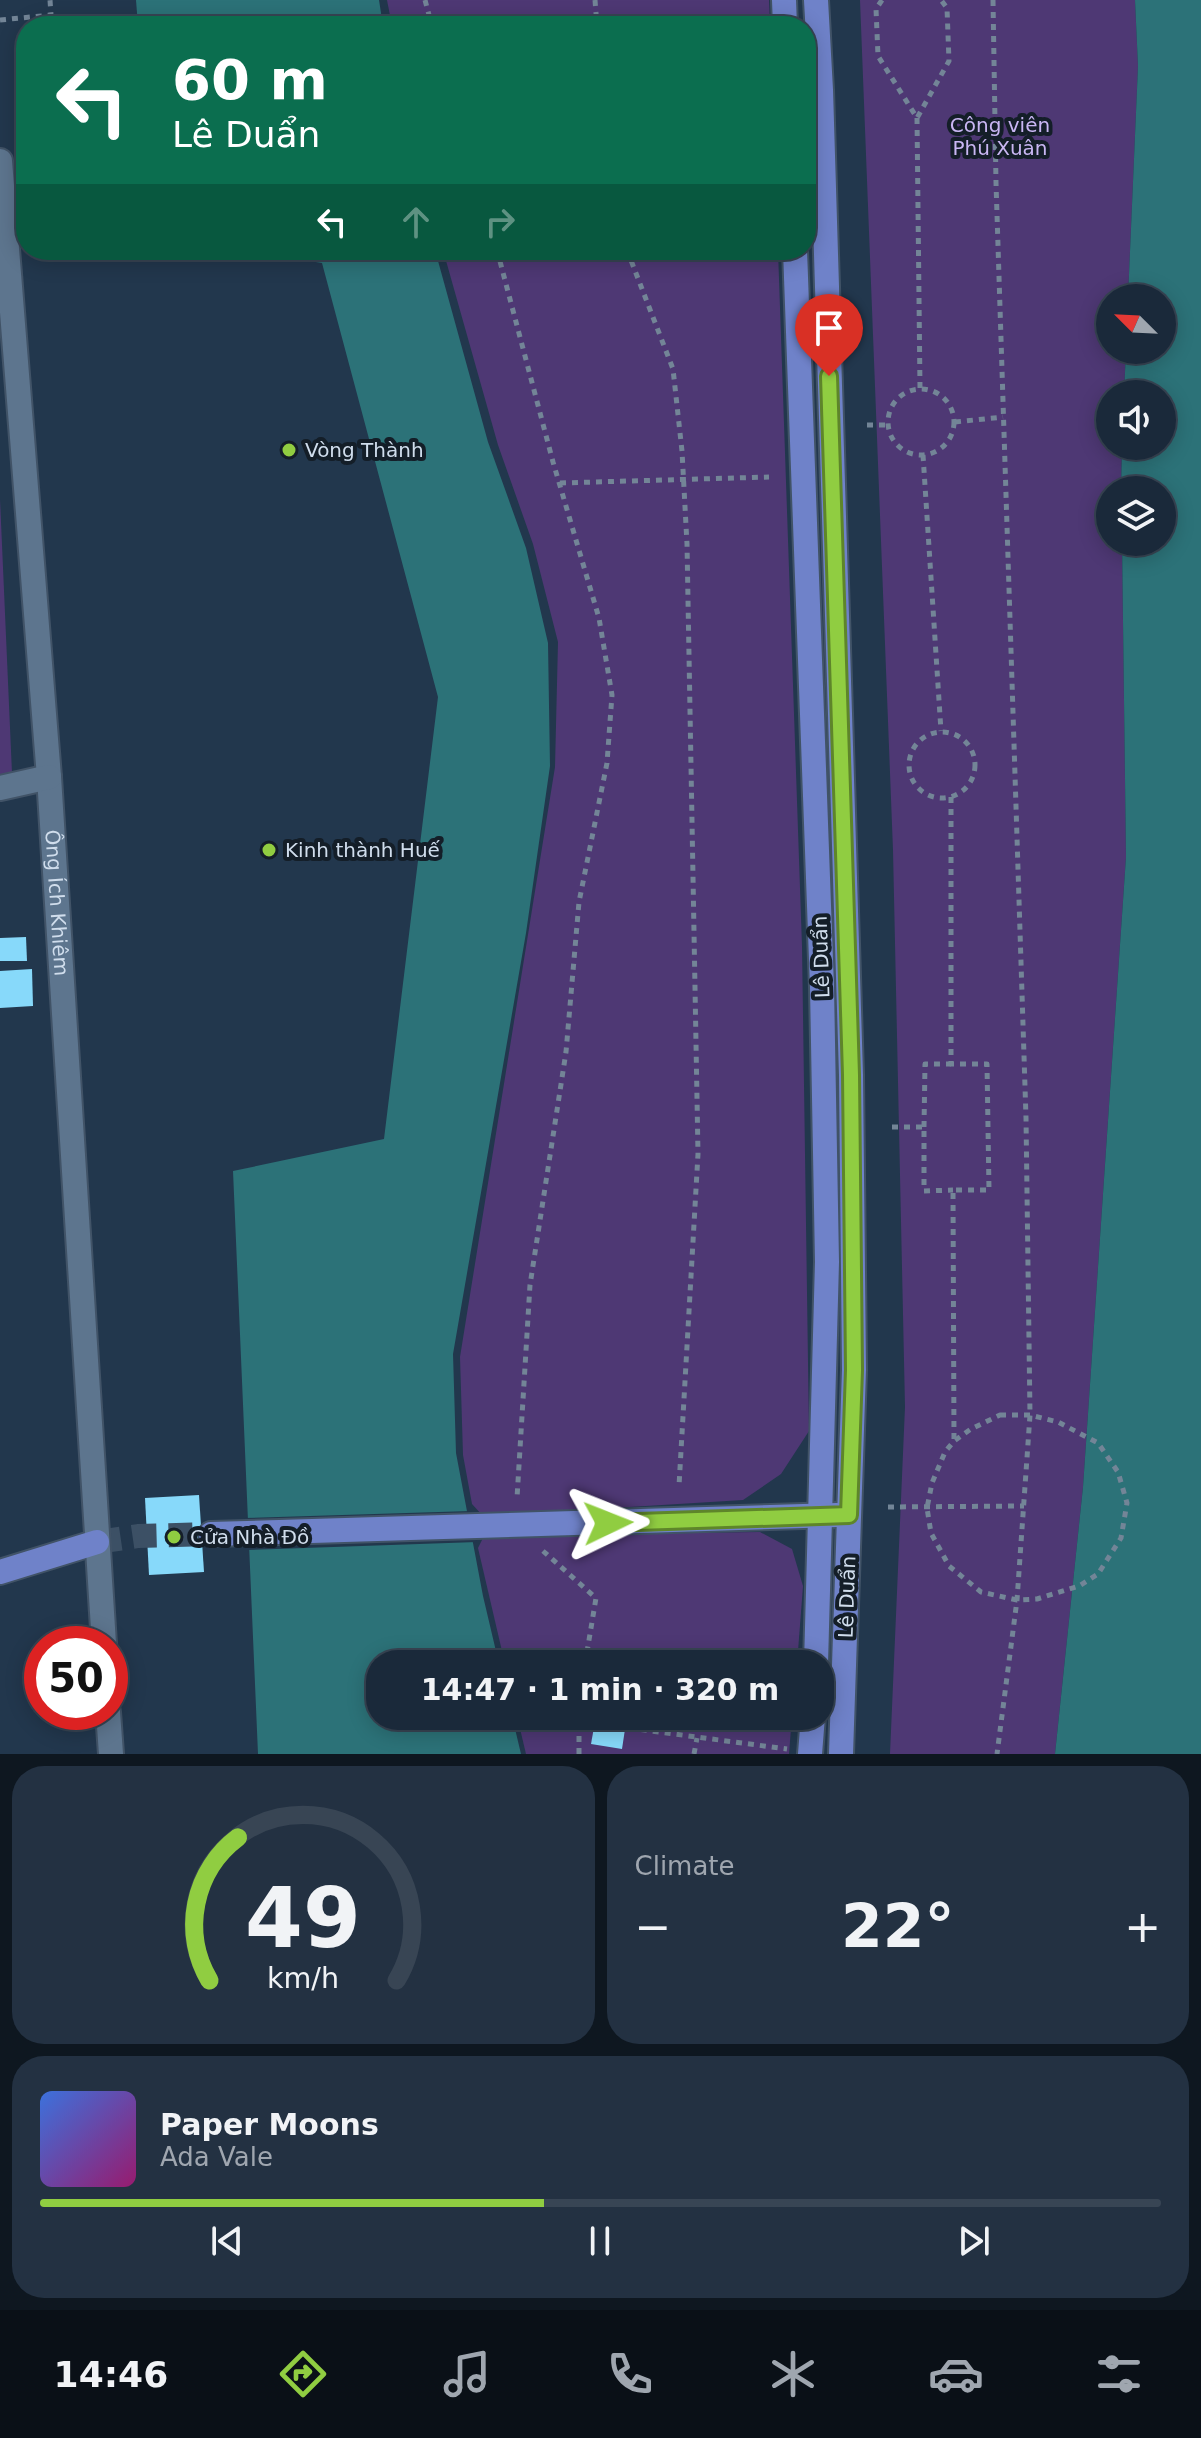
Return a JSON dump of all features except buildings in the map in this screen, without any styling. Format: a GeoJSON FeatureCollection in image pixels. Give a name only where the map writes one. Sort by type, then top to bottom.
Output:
{"type":"FeatureCollection","features":[{"type":"Feature","properties":{"kind":"main road","name":"Lê Duẩn"},"geometry":{"type":"LineString","coordinates":[[816,0],[851,1075],[854,1370],[841,1754]]}},
{"type":"Feature","properties":{"kind":"main road","name":"Lê Duẩn"},"geometry":{"type":"LineString","coordinates":[[795,260],[822,987],[827,1262],[816,1650]]}},
{"type":"Feature","properties":{"kind":"main road"},"geometry":{"type":"LineString","coordinates":[[211,1534],[849,1515]]}},
{"type":"Feature","properties":{"kind":"main road"},"geometry":{"type":"LineString","coordinates":[[0,1572],[97,1542]]}},
{"type":"Feature","properties":{"kind":"main road"},"geometry":{"type":"LineString","coordinates":[[800,1752],[808,1730]]}},
{"type":"Feature","properties":{"kind":"street","name":"Ông Ích Khiêm"},"geometry":{"type":"LineString","coordinates":[[0,161],[49,777],[103,1626]]}},
{"type":"Feature","properties":{"kind":"street"},"geometry":{"type":"LineString","coordinates":[[0,788],[49,777]]}},
{"type":"Feature","properties":{"kind":"street"},"geometry":{"type":"LineString","coordinates":[[109,1730],[111,1754]]}},
{"type":"Feature","properties":{"kind":"path"},"geometry":{"type":"LineString","coordinates":[[41,16],[51,15],[50,0]]}},
{"type":"Feature","properties":{"kind":"path"},"geometry":{"type":"LineString","coordinates":[[882,0],[876,9],[878,56],[917,118]]}},
{"type":"Feature","properties":{"kind":"path"},"geometry":{"type":"LineString","coordinates":[[920,388],[917,118],[949,61],[947,8],[941,0]]}},
{"type":"Feature","properties":{"kind":"path"},"geometry":{"type":"LineString","coordinates":[[993,0],[996,183],[1026,1118],[1030,1415],[1017,1600],[997,1754]]}},
{"type":"Feature","properties":{"kind":"path"},"geometry":{"type":"LineString","coordinates":[[500,260],[599,618],[612,695],[607,763],[579,902],[566,1052],[530,1285],[517,1498]]}},
{"type":"Feature","properties":{"kind":"path"},"geometry":{"type":"LineString","coordinates":[[631,260],[673,369],[687,544],[698,1154],[679,1486]]}},
{"type":"Feature","properties":{"kind":"path"},"geometry":{"type":"LineString","coordinates":[[920,388],[931,389],[948,402],[955,422],[948,442],[940,450],[923,455],[908,453],[899,447],[888,425],[888,416],[899,396],[920,388]]}},
{"type":"Feature","properties":{"kind":"path"},"geometry":{"type":"LineString","coordinates":[[955,422],[1003,417]]}},
{"type":"Feature","properties":{"kind":"path"},"geometry":{"type":"LineString","coordinates":[[867,425],[888,425]]}},
{"type":"Feature","properties":{"kind":"path"},"geometry":{"type":"LineString","coordinates":[[923,455],[941,731]]}},
{"type":"Feature","properties":{"kind":"path"},"geometry":{"type":"LineString","coordinates":[[560,483],[769,477]]}},
{"type":"Feature","properties":{"kind":"path"},"geometry":{"type":"LineString","coordinates":[[941,731],[962,737],[969,745],[976,765],[974,776],[961,793],[940,799],[919,790],[912,781],[909,759],[920,740],[941,731]]}},
{"type":"Feature","properties":{"kind":"path"},"geometry":{"type":"LineString","coordinates":[[951,797],[951,1064]]}},
{"type":"Feature","properties":{"kind":"path"},"geometry":{"type":"LineString","coordinates":[[925,1064],[987,1064],[989,1190],[924,1191],[924,1127],[925,1064]]}},
{"type":"Feature","properties":{"kind":"path"},"geometry":{"type":"LineString","coordinates":[[892,1127],[924,1127]]}},
{"type":"Feature","properties":{"kind":"path"},"geometry":{"type":"LineString","coordinates":[[953,1190],[954,1441]]}},
{"type":"Feature","properties":{"kind":"path"},"geometry":{"type":"LineString","coordinates":[[1000,1415],[1030,1415],[1058,1422],[1098,1443],[1118,1472],[1127,1503],[1121,1538],[1098,1574],[1079,1586],[1037,1599],[1017,1600],[981,1592],[949,1566],[931,1533],[927,1508],[932,1483],[945,1452],[954,1441],[1000,1415]]}},
{"type":"Feature","properties":{"kind":"path"},"geometry":{"type":"LineString","coordinates":[[888,1507],[1024,1506]]}},
{"type":"Feature","properties":{"kind":"path"},"geometry":{"type":"LineString","coordinates":[[541,1550],[596,1598],[587,1650]]}},
{"type":"Feature","properties":{"kind":"path"},"geometry":{"type":"LineString","coordinates":[[579,1730],[579,1754]]}},
{"type":"Feature","properties":{"kind":"path"},"geometry":{"type":"LineString","coordinates":[[643,1730],[800,1752]]}},
{"type":"Feature","properties":{"kind":"path"},"geometry":{"type":"LineString","coordinates":[[694,1754],[697,1738]]}},
{"type":"Feature","properties":{"kind":"green space"},"geometry":{"type":"Polygon","coordinates":[[[387,0],[769,0],[770,16],[390,16],[387,0]]]}},
{"type":"Feature","properties":{"kind":"green space","name":"Công viên Phú Xuân"},"geometry":{"type":"Polygon","coordinates":[[[860,0],[1135,0],[1138,66],[1129,284],[1096,284],[1096,364],[1125,364],[1125,380],[1096,380],[1096,460],[1122,460],[1121,476],[1096,476],[1096,556],[1122,556],[1126,857],[1083,1487],[1055,1754],[890,1754],[905,1407],[893,850],[860,0]]]}},
{"type":"Feature","properties":{"kind":"green space"},"geometry":{"type":"Polygon","coordinates":[[[446,260],[778,260],[802,946],[809,1431],[781,1474],[743,1500],[483,1516],[472,1504],[463,1455],[460,1357],[555,767],[558,642],[533,544],[498,445],[446,260]]]}},
{"type":"Feature","properties":{"kind":"green space"},"geometry":{"type":"Polygon","coordinates":[[[0,499],[12,773],[0,775],[0,499]]]}},
{"type":"Feature","properties":{"kind":"green space"},"geometry":{"type":"Polygon","coordinates":[[[760,1532],[792,1549],[803,1586],[798,1650],[502,1650],[478,1548],[484,1536],[760,1532]]]}},
{"type":"Feature","properties":{"kind":"green space"},"geometry":{"type":"Polygon","coordinates":[[[520,1730],[791,1730],[789,1754],[526,1754],[520,1730]]]}},
{"type":"Feature","properties":{"kind":"shaded area"},"geometry":{"type":"Polygon","coordinates":[[[136,0],[379,0],[381,16],[137,16],[136,0]]]}},
{"type":"Feature","properties":{"kind":"shaded area"},"geometry":{"type":"Polygon","coordinates":[[[1135,0],[1201,0],[1201,1754],[1055,1754],[1083,1487],[1126,857],[1122,556],[1176,556],[1176,476],[1121,476],[1122,460],[1176,460],[1176,380],[1125,380],[1125,364],[1176,364],[1176,284],[1129,284],[1138,66],[1135,0]]]}},
{"type":"Feature","properties":{"kind":"shaded area"},"geometry":{"type":"Polygon","coordinates":[[[303,260],[438,260],[488,442],[526,548],[548,643],[550,766],[526,933],[453,1354],[456,1453],[496,1650],[366,1650],[366,1730],[515,1730],[521,1754],[258,1754],[233,1171],[384,1139],[438,697],[322,263],[303,260]]]}},
{"type":"Feature","properties":{"kind":"pier"},"geometry":{"type":"Polygon","coordinates":[[[471,1511],[477,1542],[246,1550],[244,1518],[471,1511]]]}},
{"type":"Feature","properties":{"kind":"tunnel"},"geometry":{"type":"LineString","coordinates":[[97,1542],[138,1536],[211,1534]]}},
{"type":"Feature","properties":{"kind":"place","name":"Vòng Thành"},"geometry":{"type":"Point","coordinates":[289,450]}},
{"type":"Feature","properties":{"kind":"place","name":"Kinh thành Huế"},"geometry":{"type":"Point","coordinates":[269,850]}},
{"type":"Feature","properties":{"kind":"place","name":"Cửa Nhà Đồ"},"geometry":{"type":"Point","coordinates":[174,1537]}},
{"type":"Feature","properties":{"kind":"route"},"geometry":{"type":"LineString","coordinates":[[608,1523],[849,1515],[854,1370],[851,1075],[829,376]]}}]}
